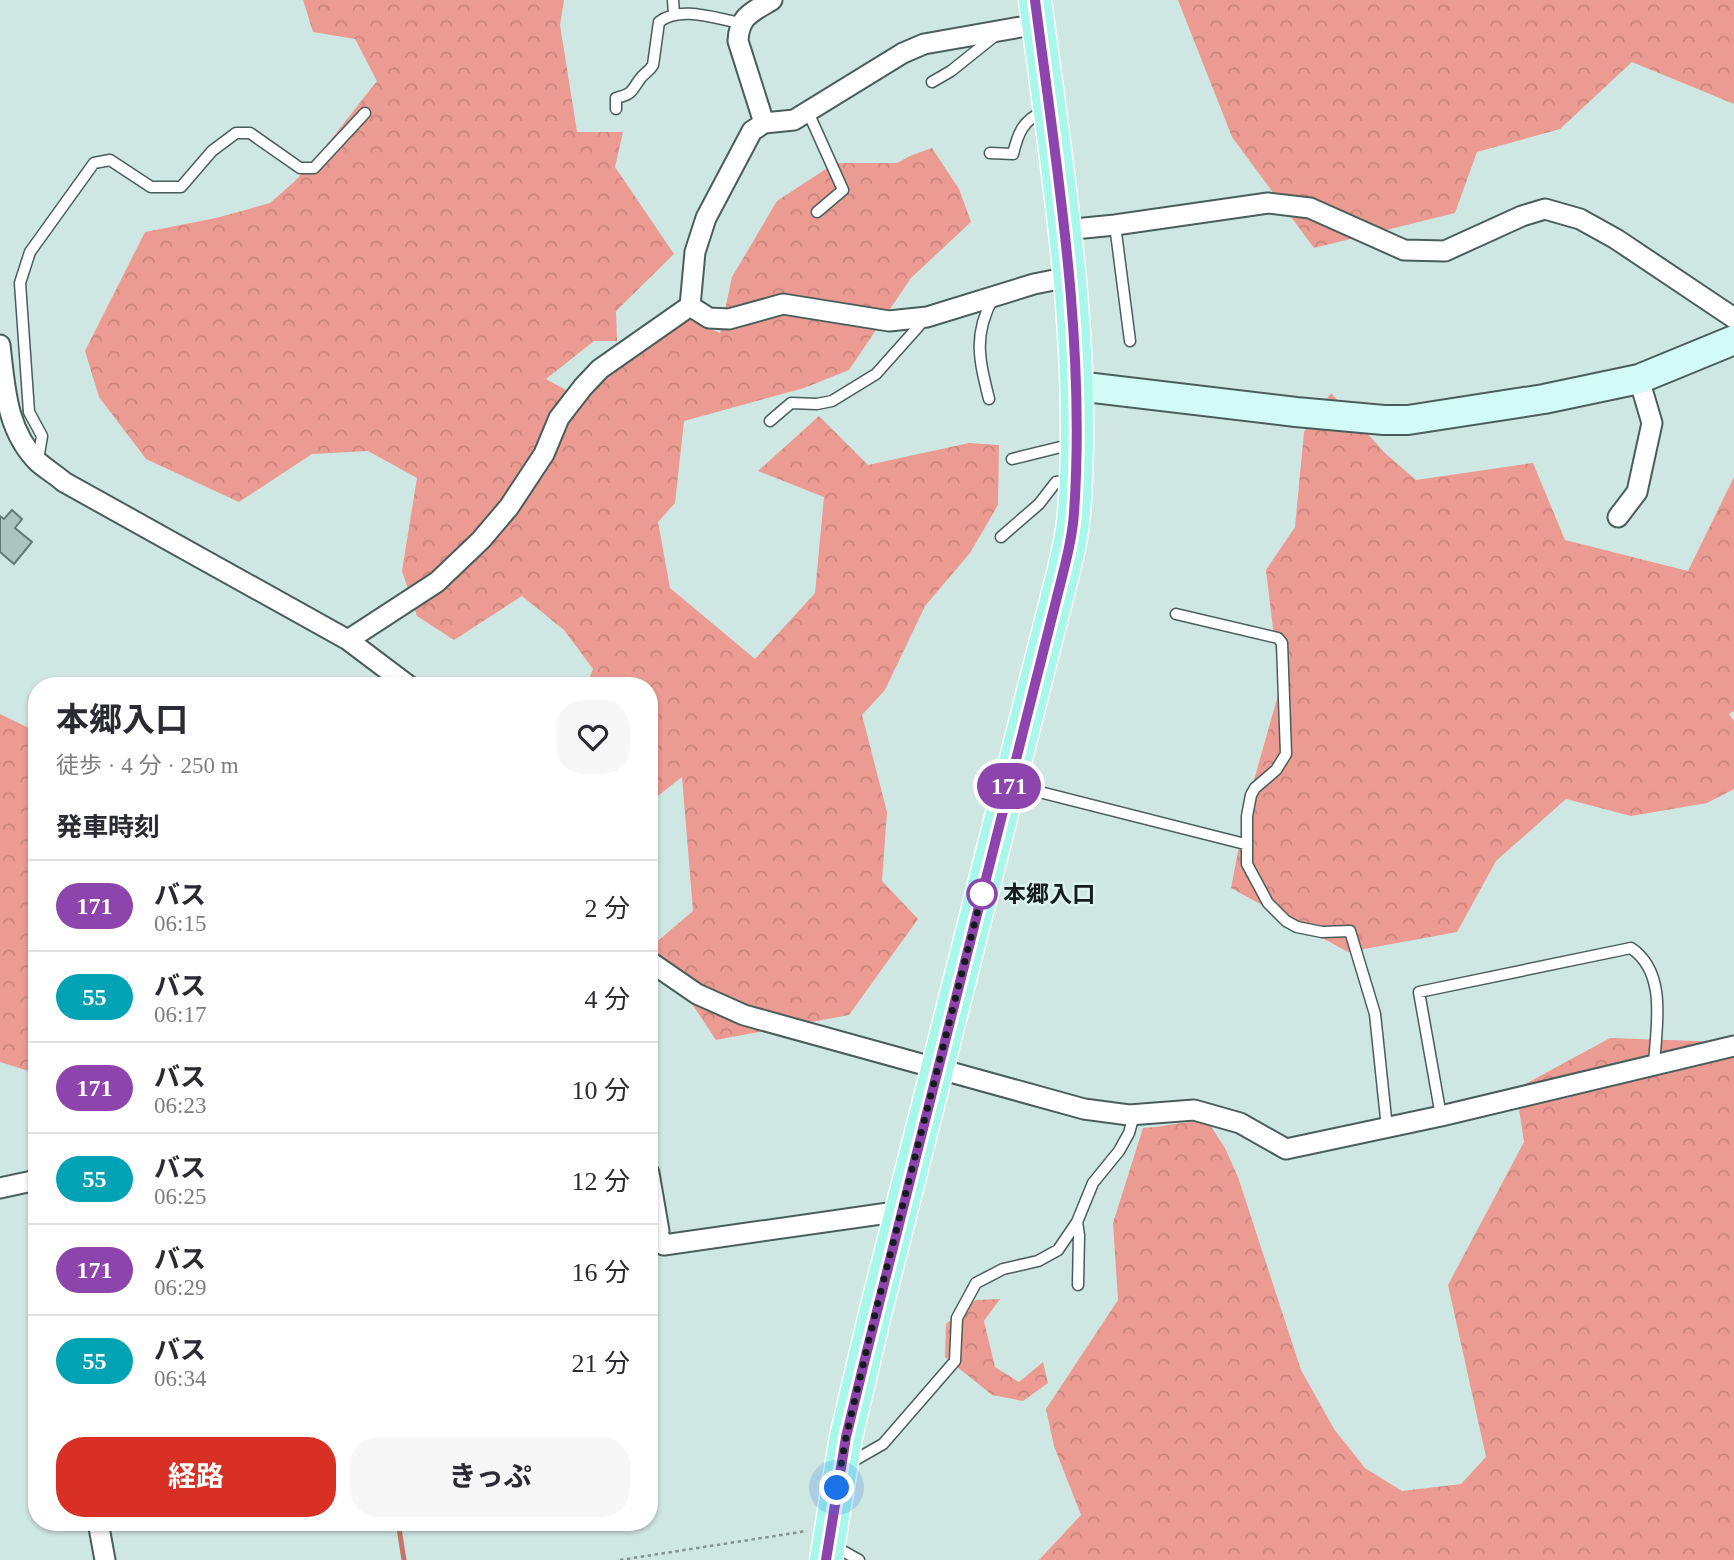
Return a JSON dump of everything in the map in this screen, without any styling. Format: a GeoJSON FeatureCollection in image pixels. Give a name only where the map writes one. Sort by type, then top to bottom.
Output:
{"type":"FeatureCollection","features":[{"type":"Feature","properties":{"kind":"main road"},"geometry":{"type":"LineString","coordinates":[[828,1544],[841,1468],[872,1326],[1068,552],[1074,516],[1077,386],[1069,277],[1037,12]]}},
{"type":"Feature","properties":{"kind":"street"},"geometry":{"type":"LineString","coordinates":[[764,123],[738,41],[739,26],[745,17],[772,0]]}},
{"type":"Feature","properties":{"kind":"street"},"geometry":{"type":"LineString","coordinates":[[348,640],[437,582],[481,540],[509,507],[544,454],[559,418],[583,387],[600,369],[690,306],[695,252],[706,218],[752,131],[764,123],[794,120],[903,53],[924,44],[998,32],[1037,12]]}},
{"type":"Feature","properties":{"kind":"street"},"geometry":{"type":"LineString","coordinates":[[1065,230],[1268,202],[1310,208],[1404,250],[1445,251],[1522,216],[1545,209],[1580,219],[1616,239],[1734,318]]}},
{"type":"Feature","properties":{"kind":"street"},"geometry":{"type":"LineString","coordinates":[[690,306],[709,318],[729,319],[783,304],[889,321],[928,317],[1034,284],[1069,277]]}},
{"type":"Feature","properties":{"kind":"street"},"geometry":{"type":"LineString","coordinates":[[1077,386],[1384,421],[1408,420],[1544,399],[1639,379],[1734,340]]}},
{"type":"Feature","properties":{"kind":"street"},"geometry":{"type":"LineString","coordinates":[[0,345],[4,407],[19,437],[38,461],[64,482],[348,640],[397,677]]}},
{"type":"Feature","properties":{"kind":"street"},"geometry":{"type":"LineString","coordinates":[[1618,517],[1637,492],[1652,422],[1639,379]]}},
{"type":"Feature","properties":{"kind":"street"},"geometry":{"type":"LineString","coordinates":[[658,972],[697,994],[744,1015],[1084,1109],[1134,1115],[1194,1110],[1240,1123],[1286,1149],[1441,1116],[1734,1046]]}},
{"type":"Feature","properties":{"kind":"street"},"geometry":{"type":"LineString","coordinates":[[0,1188],[28,1182]]}},
{"type":"Feature","properties":{"kind":"street"},"geometry":{"type":"LineString","coordinates":[[658,1234],[664,1245],[902,1211]]}},
{"type":"Feature","properties":{"kind":"street"},"geometry":{"type":"LineString","coordinates":[[100,1531],[105,1560]]}},
{"type":"Feature","properties":{"kind":"lane"},"geometry":{"type":"LineString","coordinates":[[673,0],[674,14]]}},
{"type":"Feature","properties":{"kind":"lane"},"geometry":{"type":"LineString","coordinates":[[616,109],[617,97],[627,95],[635,89],[640,78],[650,71],[653,65],[659,22],[678,12],[741,23]]}},
{"type":"Feature","properties":{"kind":"lane"},"geometry":{"type":"LineString","coordinates":[[932,82],[972,55],[998,32]]}},
{"type":"Feature","properties":{"kind":"lane"},"geometry":{"type":"LineString","coordinates":[[990,153],[1013,154],[1017,134],[1028,120],[1049,110]]}},
{"type":"Feature","properties":{"kind":"lane"},"geometry":{"type":"LineString","coordinates":[[808,112],[843,190],[817,212]]}},
{"type":"Feature","properties":{"kind":"lane"},"geometry":{"type":"LineString","coordinates":[[38,461],[42,436],[29,412],[20,283],[30,252],[94,163],[110,160],[151,187],[181,187],[212,151],[236,133],[250,133],[300,168],[314,168],[365,113]]}},
{"type":"Feature","properties":{"kind":"lane"},"geometry":{"type":"LineString","coordinates":[[1115,225],[1130,341]]}},
{"type":"Feature","properties":{"kind":"lane"},"geometry":{"type":"LineString","coordinates":[[989,398],[979,359],[979,335],[984,315],[993,297]]}},
{"type":"Feature","properties":{"kind":"lane"},"geometry":{"type":"LineString","coordinates":[[770,421],[792,403],[817,404],[832,401],[876,374],[928,317]]}},
{"type":"Feature","properties":{"kind":"lane"},"geometry":{"type":"LineString","coordinates":[[1012,459],[1077,443]]}},
{"type":"Feature","properties":{"kind":"lane"},"geometry":{"type":"LineString","coordinates":[[1001,537],[1039,505],[1056,482],[1075,479]]}},
{"type":"Feature","properties":{"kind":"lane"},"geometry":{"type":"LineString","coordinates":[[1176,614],[1278,638],[1282,643],[1286,754],[1276,770],[1251,794],[1245,844],[1249,870],[1268,903],[1286,921],[1297,927],[1322,932],[1350,931],[1375,1014],[1387,1128]]}},
{"type":"Feature","properties":{"kind":"lane"},"geometry":{"type":"LineString","coordinates":[[1009,785],[1245,844]]}},
{"type":"Feature","properties":{"kind":"lane"},"geometry":{"type":"LineString","coordinates":[[1441,1116],[1419,992],[1632,948],[1643,956],[1657,987],[1654,1065]]}},
{"type":"Feature","properties":{"kind":"lane"},"geometry":{"type":"LineString","coordinates":[[841,1468],[883,1444],[955,1361],[957,1318],[976,1283],[1003,1269],[1038,1261],[1058,1250],[1077,1222],[1093,1183],[1124,1142],[1134,1115]]}},
{"type":"Feature","properties":{"kind":"lane"},"geometry":{"type":"LineString","coordinates":[[1077,1222],[1078,1285]]}},
{"type":"Feature","properties":{"kind":"lane"},"geometry":{"type":"LineString","coordinates":[[828,1544],[837,1546],[859,1560]]}},
{"type":"Feature","properties":{"kind":"path"},"geometry":{"type":"LineString","coordinates":[[620,1560],[828,1544]]}},
{"type":"Feature","properties":{"kind":"green space"},"geometry":{"type":"Polygon","coordinates":[[[303,0],[564,0],[560,25],[577,132],[623,132],[615,167],[674,254],[616,311],[617,341],[594,341],[546,379],[566,390],[611,372],[687,318],[720,333],[732,277],[777,201],[835,163],[897,163],[932,148],[959,189],[971,222],[911,278],[849,370],[804,388],[684,421],[675,503],[658,522],[670,588],[755,659],[815,593],[824,497],[758,471],[819,416],[868,465],[969,443],[999,445],[998,505],[970,553],[925,606],[885,690],[862,715],[887,812],[882,881],[918,919],[849,1015],[716,1040],[658,953],[658,941],[693,911],[682,777],[658,796],[658,677],[590,677],[593,669],[564,630],[522,596],[454,640],[417,616],[402,571],[417,478],[368,451],[312,454],[239,502],[146,459],[99,397],[85,351],[145,232],[216,218],[270,203],[295,181],[322,151],[377,81],[355,39],[313,32],[303,0]]]}},
{"type":"Feature","properties":{"kind":"green space"},"geometry":{"type":"Polygon","coordinates":[[[1178,0],[1734,0],[1734,104],[1632,62],[1560,129],[1477,152],[1455,213],[1314,248],[1232,137],[1178,0]]]}},
{"type":"Feature","properties":{"kind":"green space"},"geometry":{"type":"Polygon","coordinates":[[[1331,393],[1385,453],[1416,480],[1533,463],[1565,540],[1688,571],[1734,477],[1734,711],[1729,714],[1734,721],[1734,789],[1707,803],[1631,816],[1566,799],[1496,861],[1457,932],[1348,952],[1231,888],[1247,805],[1280,688],[1266,570],[1295,527],[1304,432],[1331,393]]]}},
{"type":"Feature","properties":{"kind":"green space"},"geometry":{"type":"Polygon","coordinates":[[[0,714],[28,728],[28,1071],[0,1062],[0,714]]]}},
{"type":"Feature","properties":{"kind":"green space"},"geometry":{"type":"Polygon","coordinates":[[[1610,1038],[1726,1042],[1734,1053],[1734,1560],[1039,1560],[1081,1515],[1054,1446],[1046,1409],[1118,1300],[1113,1223],[1143,1128],[1208,1122],[1225,1148],[1238,1177],[1301,1370],[1334,1429],[1365,1468],[1402,1491],[1461,1484],[1486,1457],[1448,1285],[1524,1142],[1516,1089],[1610,1038]]]}},
{"type":"Feature","properties":{"kind":"green space"},"geometry":{"type":"Polygon","coordinates":[[[1000,1299],[984,1321],[995,1367],[1019,1382],[1043,1362],[1048,1383],[1023,1401],[992,1395],[945,1357],[946,1324],[976,1300],[1000,1299]]]}},
{"type":"Feature","properties":{"kind":"building"},"geometry":{"type":"Polygon","coordinates":[[[12,510],[22,519],[15,528],[32,542],[14,564],[0,552],[0,516],[4,519],[12,510]]]}},
{"type":"Feature","properties":{"kind":"waterway"},"geometry":{"type":"LineString","coordinates":[[399,1531],[404,1560]]}},
{"type":"Feature","properties":{"kind":"bus line","name":"171"},"geometry":{"type":"LineString","coordinates":[[826,1560],[846,1437],[875,1314],[1057,597],[1074,516],[1077,443],[1075,359],[1065,230],[1035,0]]}},
{"type":"Feature","properties":{"kind":"place","name":"本郷入口"},"geometry":{"type":"Point","coordinates":[982,894]}},
{"type":"Feature","properties":{"kind":"route"},"geometry":{"type":"LineString","coordinates":[[837,1488],[875,1314],[985,882],[982,894]]}}]}
